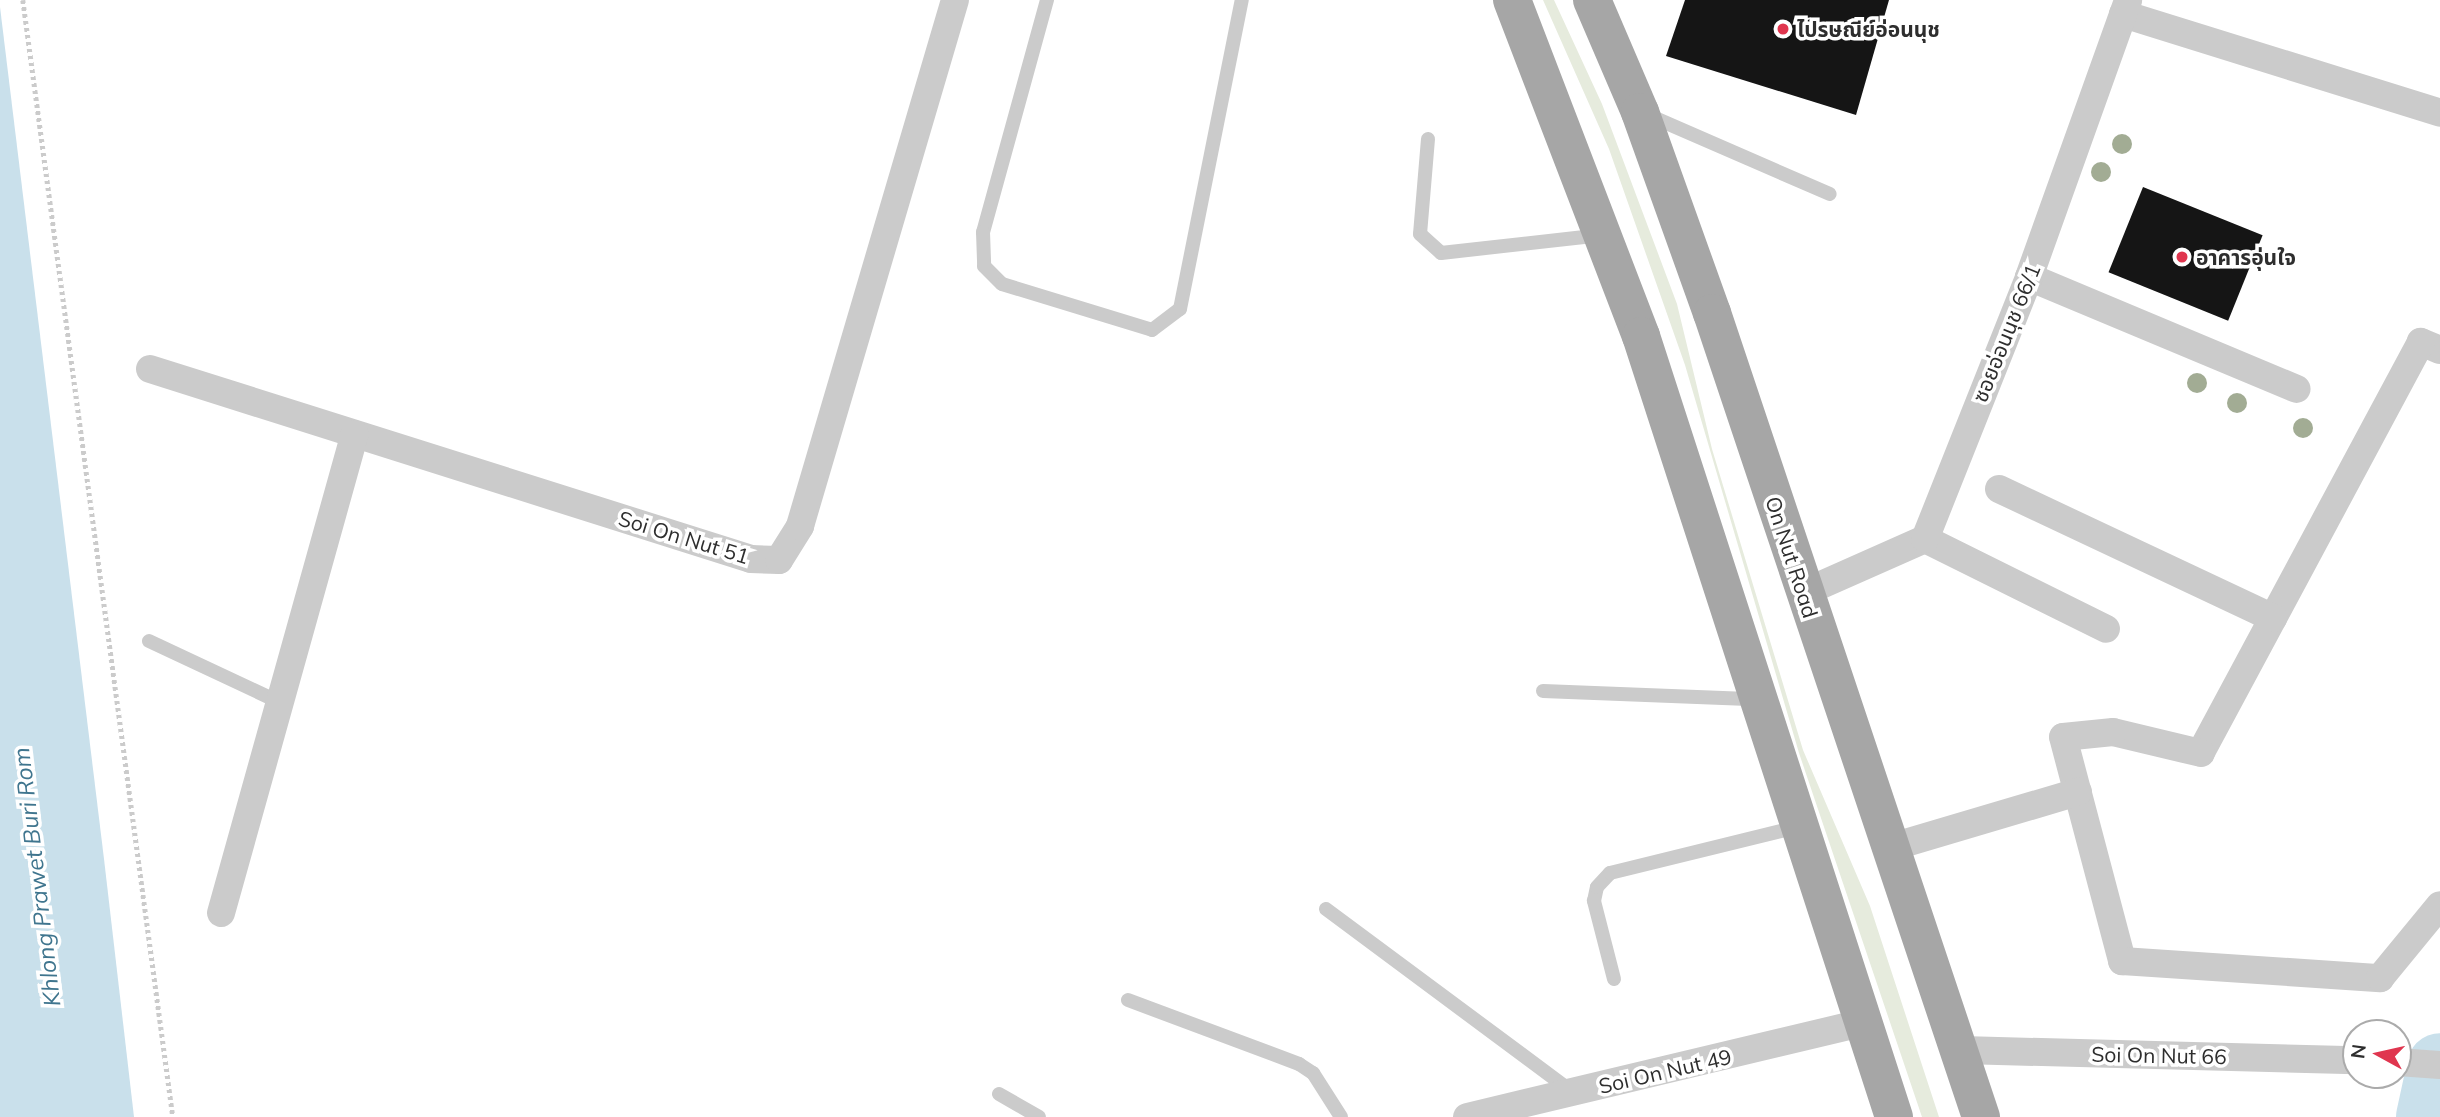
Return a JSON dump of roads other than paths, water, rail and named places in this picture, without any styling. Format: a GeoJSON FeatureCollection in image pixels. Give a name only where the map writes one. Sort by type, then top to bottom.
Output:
{"type":"FeatureCollection","features":[{"type":"Feature","properties":{"kind":"main road"},"geometry":{"type":"LineString","coordinates":[[1512,0],[1606,234],[1894,1117]]}},
{"type":"Feature","properties":{"kind":"main road","name":"On Nut Road"},"geometry":{"type":"LineString","coordinates":[[1592,0],[1640,112],[1962,1051],[1981,1117]]}},
{"type":"Feature","properties":{"kind":"street","name":"Soi On Nut 51"},"geometry":{"type":"LineString","coordinates":[[150,369],[751,559],[779,560],[800,526],[955,0]]}},
{"type":"Feature","properties":{"kind":"street"},"geometry":{"type":"LineString","coordinates":[[2126,7],[2440,113]]}},
{"type":"Feature","properties":{"kind":"street","name":"ซอยอ่อนนุช 66/1"},"geometry":{"type":"LineString","coordinates":[[1925,539],[2029,277],[2126,7]]}},
{"type":"Feature","properties":{"kind":"street"},"geometry":{"type":"LineString","coordinates":[[2029,277],[2297,389]]}},
{"type":"Feature","properties":{"kind":"street"},"geometry":{"type":"LineString","coordinates":[[2440,350],[2421,342],[2201,753],[2113,732],[2063,737],[2122,961],[2380,978],[2440,905]]}},
{"type":"Feature","properties":{"kind":"street"},"geometry":{"type":"LineString","coordinates":[[220,913],[355,434]]}},
{"type":"Feature","properties":{"kind":"street"},"geometry":{"type":"LineString","coordinates":[[1999,489],[2273,618]]}},
{"type":"Feature","properties":{"kind":"street"},"geometry":{"type":"LineString","coordinates":[[1803,593],[1925,539],[2106,629]]}},
{"type":"Feature","properties":{"kind":"street"},"geometry":{"type":"LineString","coordinates":[[1892,847],[2078,792]]}},
{"type":"Feature","properties":{"kind":"street","name":"Soi On Nut 49"},"geometry":{"type":"LineString","coordinates":[[1467,1117],[1862,1023]]}},
{"type":"Feature","properties":{"kind":"street","name":"Soi On Nut 66"},"geometry":{"type":"LineString","coordinates":[[1962,1051],[2342,1060]]}},
{"type":"Feature","properties":{"kind":"street"},"geometry":{"type":"LineString","coordinates":[[2412,1063],[2440,1065]]}},
{"type":"Feature","properties":{"kind":"lane"},"geometry":{"type":"LineString","coordinates":[[1047,0],[982,232],[984,266],[1002,284],[1152,330],[1180,309],[1242,0]]}},
{"type":"Feature","properties":{"kind":"lane"},"geometry":{"type":"LineString","coordinates":[[1640,112],[1830,194]]}},
{"type":"Feature","properties":{"kind":"lane"},"geometry":{"type":"LineString","coordinates":[[1427,139],[1420,234],[1441,253],[1606,234]]}},
{"type":"Feature","properties":{"kind":"lane"},"geometry":{"type":"LineString","coordinates":[[149,641],[279,702]]}},
{"type":"Feature","properties":{"kind":"lane"},"geometry":{"type":"LineString","coordinates":[[1543,691],[1756,699]]}},
{"type":"Feature","properties":{"kind":"lane"},"geometry":{"type":"LineString","coordinates":[[1614,979],[1594,901],[1597,887],[1609,873],[1798,826]]}},
{"type":"Feature","properties":{"kind":"lane"},"geometry":{"type":"LineString","coordinates":[[1326,909],[1573,1092]]}},
{"type":"Feature","properties":{"kind":"lane"},"geometry":{"type":"LineString","coordinates":[[1128,1000],[1299,1064],[1313,1073],[1341,1117]]}},
{"type":"Feature","properties":{"kind":"lane"},"geometry":{"type":"LineString","coordinates":[[999,1094],[1038,1117]]}},
{"type":"Feature","properties":{"kind":"water","name":"Khlong Prawet Buri Rom"},"geometry":{"type":"Polygon","coordinates":[[[0,7],[104,859],[134,1117],[0,1117],[0,7]]]}},
{"type":"Feature","properties":{"kind":"waterway"},"geometry":{"type":"LineString","coordinates":[[2429,1117],[2440,1066]]}},
{"type":"Feature","properties":{"kind":"place","name":"ไปรษณีย์อ่อนนุช"},"geometry":{"type":"Point","coordinates":[1783,29]}},
{"type":"Feature","properties":{"kind":"place","name":"อาคารอุ่นใจ"},"geometry":{"type":"Point","coordinates":[2182,257]}}]}
